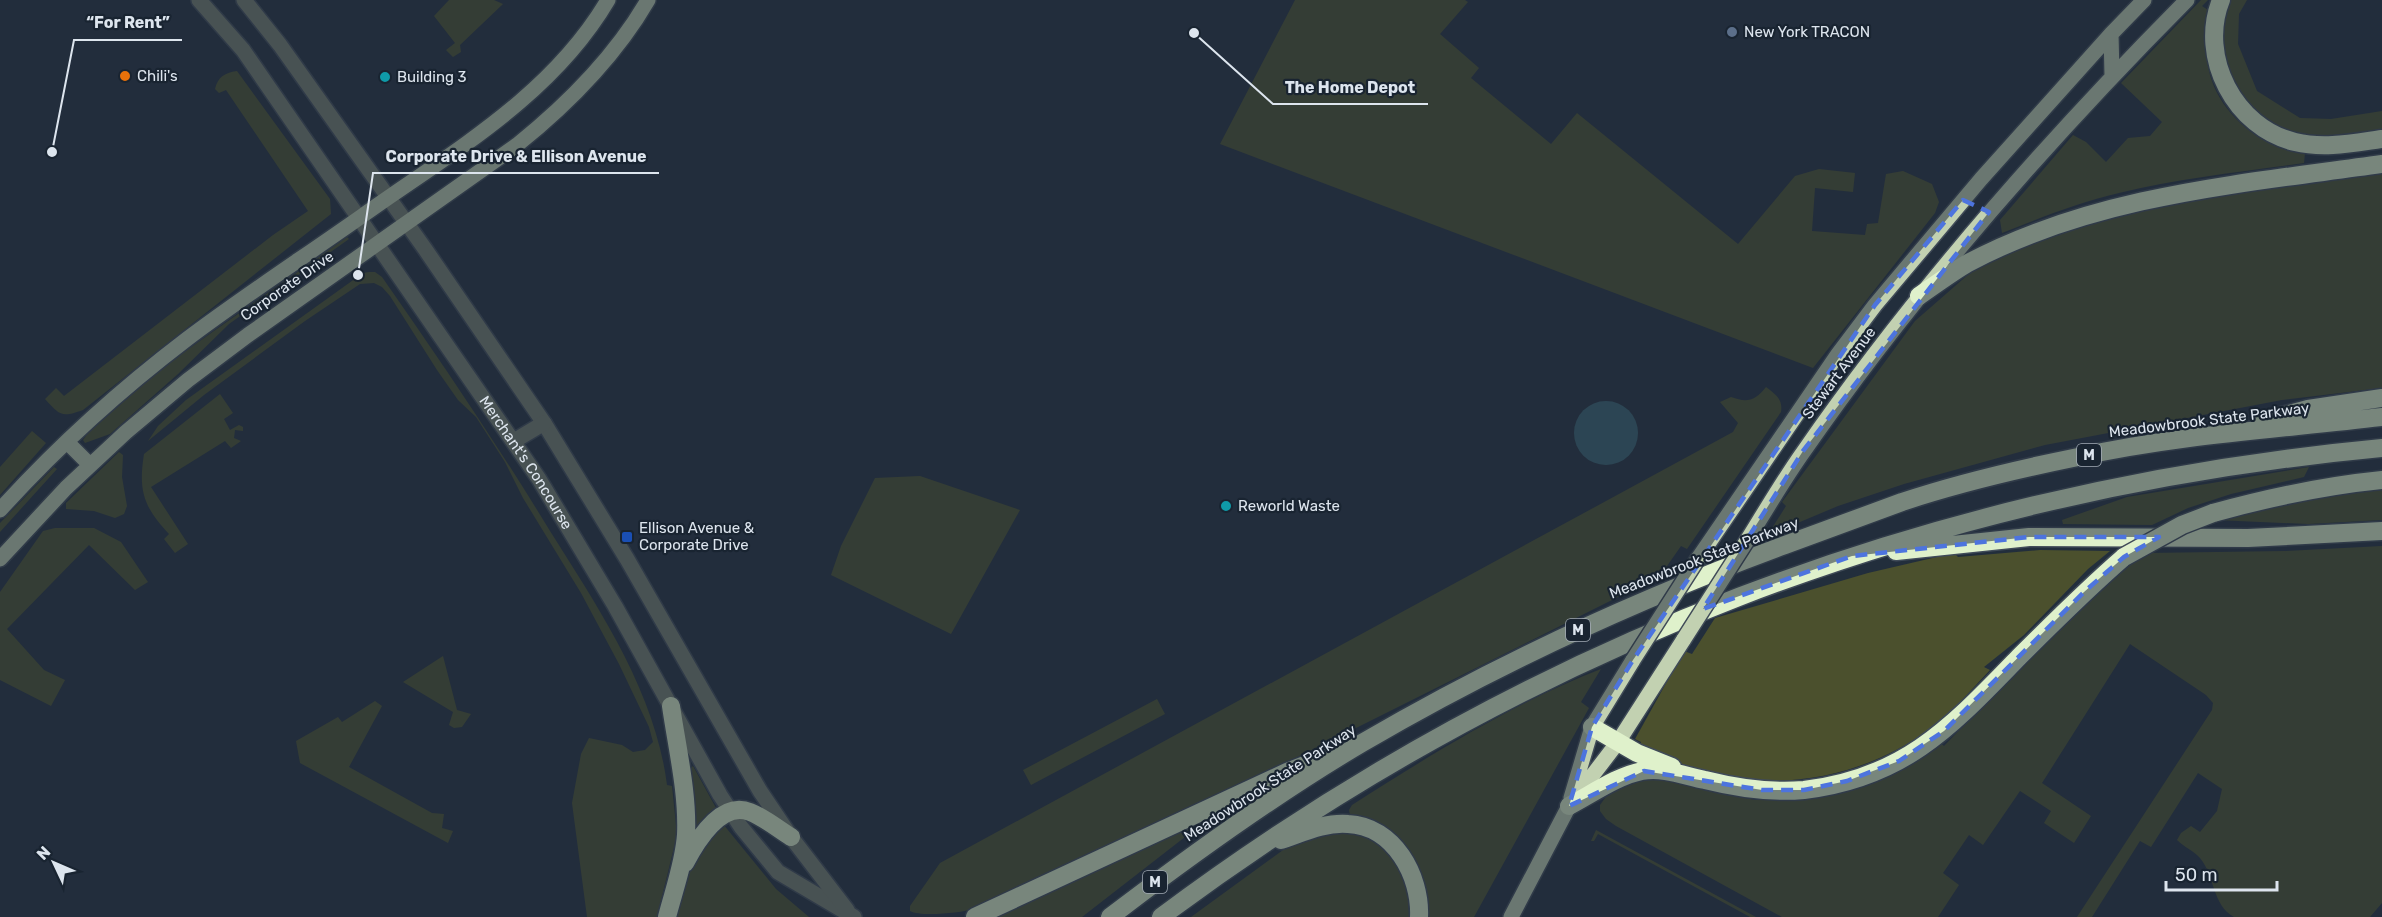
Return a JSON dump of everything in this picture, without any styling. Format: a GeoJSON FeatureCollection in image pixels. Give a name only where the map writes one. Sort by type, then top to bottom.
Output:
{"type":"FeatureCollection","features":[{"type":"Feature","properties":{"kind":"highway"},"geometry":{"type":"LineString","coordinates":[[2221,0],[2216,16],[2214,38],[2217,63],[2232,98],[2252,121],[2275,136],[2295,143],[2326,146],[2382,139]]}},
{"type":"Feature","properties":{"kind":"highway"},"geometry":{"type":"LineString","coordinates":[[1919,296],[1966,264],[2007,245],[2077,218],[2122,204],[2205,189],[2382,164]]}},
{"type":"Feature","properties":{"kind":"highway"},"geometry":{"type":"LineString","coordinates":[[2204,438],[2308,409],[2382,398]]}},
{"type":"Feature","properties":{"kind":"highway","name":"Meadowbrook State Parkway"},"geometry":{"type":"LineString","coordinates":[[1110,917],[1221,835],[1361,744],[1507,664],[1609,615],[1706,574],[1905,501],[1986,478],[2082,456],[2204,438],[2382,417]]}},
{"type":"Feature","properties":{"kind":"highway","name":"M"},"geometry":{"type":"LineString","coordinates":[[1161,917],[1259,846],[1388,765],[1476,716],[1573,667],[1718,604],[1852,556],[1977,519],[2087,492],[2240,464],[2382,448]]}},
{"type":"Feature","properties":{"kind":"highway"},"geometry":{"type":"LineString","coordinates":[[1569,807],[1624,777],[1644,771],[1663,771],[1752,789],[1804,790],[1847,781],[1899,761],[1944,731],[2084,592],[2124,557],[2182,525],[2213,513],[2272,496],[2311,488],[2382,480]]}},
{"type":"Feature","properties":{"kind":"highway"},"geometry":{"type":"LineString","coordinates":[[1852,556],[2029,537],[2267,537],[2382,531]]}},
{"type":"Feature","properties":{"kind":"highway"},"geometry":{"type":"LineString","coordinates":[[667,917],[685,845],[686,820],[671,706]]}},
{"type":"Feature","properties":{"kind":"highway"},"geometry":{"type":"LineString","coordinates":[[1592,727],[1638,753],[1707,781]]}},
{"type":"Feature","properties":{"kind":"highway"},"geometry":{"type":"LineString","coordinates":[[975,917],[1287,772],[1361,744]]}},
{"type":"Feature","properties":{"kind":"highway"},"geometry":{"type":"LineString","coordinates":[[677,878],[700,838],[717,820],[731,811],[749,812],[791,837]]}},
{"type":"Feature","properties":{"kind":"highway"},"geometry":{"type":"LineString","coordinates":[[1259,846],[1329,825],[1356,824],[1371,830],[1392,844],[1408,866],[1418,894],[1419,917]]}},
{"type":"Feature","properties":{"kind":"main road","name":"Corporate Drive"},"geometry":{"type":"LineString","coordinates":[[0,510],[67,442],[134,382],[188,338],[508,113],[527,97],[572,49],[608,0]]}},
{"type":"Feature","properties":{"kind":"main road","name":"Corporate Drive"},"geometry":{"type":"LineString","coordinates":[[0,559],[47,507],[90,465],[209,363],[517,145],[554,115],[604,61],[648,0]]}},
{"type":"Feature","properties":{"kind":"main road","name":"Stewart Avenue"},"geometry":{"type":"LineString","coordinates":[[1569,807],[1592,727],[1697,560],[1838,354],[1875,305],[1963,200],[2144,0]]}},
{"type":"Feature","properties":{"kind":"main road","name":"Stewart Avenue"},"geometry":{"type":"LineString","coordinates":[[1511,917],[1569,807],[1618,742],[1803,451],[1919,296],[1989,212],[2112,75],[2187,0]]}},
{"type":"Feature","properties":{"kind":"main road"},"geometry":{"type":"LineString","coordinates":[[2111,34],[2112,75]]}},
{"type":"Feature","properties":{"kind":"main road"},"geometry":{"type":"LineString","coordinates":[[1982,179],[1989,212]]}},
{"type":"Feature","properties":{"kind":"main road"},"geometry":{"type":"LineString","coordinates":[[1963,200],[1989,212]]}},
{"type":"Feature","properties":{"kind":"main road"},"geometry":{"type":"LineString","coordinates":[[67,442],[90,465]]}},
{"type":"Feature","properties":{"kind":"street","name":"Merchant's Concourse"},"geometry":{"type":"LineString","coordinates":[[200,0],[243,50],[514,441],[582,548],[731,811],[759,851],[778,872],[847,913]]}},
{"type":"Feature","properties":{"kind":"street","name":"Merchant's Concourse"},"geometry":{"type":"LineString","coordinates":[[244,0],[280,45],[544,423],[627,559],[742,762],[791,837],[847,913]]}},
{"type":"Feature","properties":{"kind":"street"},"geometry":{"type":"LineString","coordinates":[[514,441],[544,423]]}},
{"type":"Feature","properties":{"kind":"highlighted area"},"geometry":{"type":"Polygon","coordinates":[[[1963,200],[1989,212],[1803,451],[1703,609],[1852,556],[2029,537],[2159,537],[2124,557],[2084,592],[1944,731],[1899,761],[1847,781],[1804,790],[1762,790],[1644,771],[1569,806],[1592,727],[1633,660],[1875,305],[1963,200]]]}},
{"type":"Feature","properties":{"kind":"green space"},"geometry":{"type":"Polygon","coordinates":[[[449,0],[494,0],[503,4],[460,45],[461,52],[453,57],[446,50],[455,43],[434,16],[449,0]]]}},
{"type":"Feature","properties":{"kind":"green space"},"geometry":{"type":"Polygon","coordinates":[[[1295,0],[1465,0],[1468,2],[1440,34],[1479,68],[1471,78],[1551,144],[1577,113],[1738,244],[1795,176],[1819,169],[1855,173],[1853,192],[1815,188],[1812,231],[1865,235],[1867,224],[1878,223],[1886,174],[1903,171],[1932,184],[1939,202],[1935,213],[1813,368],[1220,144],[1295,0]]]}},
{"type":"Feature","properties":{"kind":"green space"},"geometry":{"type":"Polygon","coordinates":[[[2201,0],[2208,0],[2202,6],[2208,10],[2207,59],[2214,87],[2220,98],[2227,109],[2256,135],[2281,148],[2305,153],[2304,163],[2188,179],[2119,193],[2074,206],[2002,233],[2000,220],[2073,135],[2086,142],[2106,162],[2128,138],[2150,136],[2162,122],[2121,83],[2201,0]]]}},
{"type":"Feature","properties":{"kind":"green space"},"geometry":{"type":"Polygon","coordinates":[[[2228,0],[2247,0],[2239,14],[2238,44],[2257,91],[2300,118],[2331,119],[2382,111],[2382,130],[2340,136],[2309,137],[2286,131],[2262,117],[2252,108],[2235,85],[2225,60],[2223,30],[2228,0]]]}},
{"type":"Feature","properties":{"kind":"green space"},"geometry":{"type":"Polygon","coordinates":[[[237,71],[330,199],[331,214],[83,410],[70,414],[58,412],[45,399],[56,388],[64,396],[273,235],[308,211],[226,90],[219,93],[215,89],[222,76],[237,71]]]}},
{"type":"Feature","properties":{"kind":"green space"},"geometry":{"type":"Polygon","coordinates":[[[2382,171],[2382,388],[2282,400],[2045,445],[1904,484],[1838,506],[1767,536],[1786,506],[1782,502],[1915,321],[1970,273],[2051,233],[2186,199],[2382,171]]]}},
{"type":"Feature","properties":{"kind":"green space"},"geometry":{"type":"Polygon","coordinates":[[[347,237],[349,239],[229,324],[178,374],[110,434],[85,443],[83,440],[88,433],[163,367],[347,237]]]}},
{"type":"Feature","properties":{"kind":"green space"},"geometry":{"type":"Polygon","coordinates":[[[375,272],[382,277],[489,434],[587,590],[638,684],[661,750],[667,785],[672,786],[677,835],[657,917],[587,917],[572,803],[581,754],[589,738],[622,745],[633,752],[645,750],[653,742],[649,727],[581,593],[523,498],[505,462],[476,417],[458,400],[382,287],[374,283],[360,284],[204,395],[148,441],[158,426],[186,400],[363,273],[375,272]]]}},
{"type":"Feature","properties":{"kind":"green space"},"geometry":{"type":"Polygon","coordinates":[[[1766,387],[1780,400],[1781,412],[1687,549],[1681,546],[1660,576],[1312,750],[974,909],[931,914],[910,911],[910,906],[940,863],[1733,432],[1738,423],[1720,402],[1731,397],[1750,400],[1766,387]]]}},
{"type":"Feature","properties":{"kind":"green space"},"geometry":{"type":"Polygon","coordinates":[[[220,394],[233,413],[224,419],[230,430],[239,425],[243,427],[243,431],[235,430],[234,438],[241,441],[231,448],[225,441],[151,487],[188,544],[175,553],[164,539],[169,534],[154,515],[145,498],[142,479],[144,454],[220,394]]]}},
{"type":"Feature","properties":{"kind":"green space"},"geometry":{"type":"Polygon","coordinates":[[[32,431],[46,443],[0,495],[0,467],[32,431]]]}},
{"type":"Feature","properties":{"kind":"green space"},"geometry":{"type":"Polygon","coordinates":[[[119,452],[123,455],[122,477],[127,506],[124,514],[115,518],[94,511],[66,509],[66,503],[119,452]]]}},
{"type":"Feature","properties":{"kind":"green space"},"geometry":{"type":"Polygon","coordinates":[[[54,467],[57,469],[0,532],[0,523],[54,467]]]}},
{"type":"Feature","properties":{"kind":"green space"},"geometry":{"type":"Polygon","coordinates":[[[2309,467],[2304,477],[2231,494],[2188,508],[2152,525],[2063,524],[2062,520],[2127,497],[2309,467]]]}},
{"type":"Feature","properties":{"kind":"green space"},"geometry":{"type":"Polygon","coordinates":[[[920,476],[1020,510],[951,634],[831,575],[841,546],[875,478],[920,476]]]}},
{"type":"Feature","properties":{"kind":"green space"},"geometry":{"type":"Polygon","coordinates":[[[2382,488],[2382,520],[2308,524],[2216,520],[2289,503],[2382,488]]]}},
{"type":"Feature","properties":{"kind":"green space"},"geometry":{"type":"Polygon","coordinates":[[[55,528],[94,528],[121,542],[148,582],[135,590],[89,545],[7,629],[44,670],[65,680],[51,706],[0,680],[0,592],[43,531],[55,528]]]}},
{"type":"Feature","properties":{"kind":"green space"},"geometry":{"type":"Polygon","coordinates":[[[2382,546],[2382,903],[2370,917],[2234,917],[2227,912],[2218,898],[2205,865],[2195,853],[2177,840],[2181,833],[2191,826],[2200,832],[2217,811],[2222,789],[2198,773],[2151,847],[2140,841],[2092,917],[2077,917],[2212,710],[2213,703],[2206,695],[2130,644],[2042,783],[2091,816],[2074,843],[2044,823],[2051,811],[2020,791],[1983,845],[1969,835],[1943,873],[1959,885],[1938,917],[1782,917],[1616,826],[1600,811],[1600,805],[1610,791],[1625,780],[1664,776],[1712,792],[1756,800],[1803,797],[1939,742],[1944,746],[2067,619],[2121,571],[2148,553],[2286,551],[2382,546]]]}},
{"type":"Feature","properties":{"kind":"green space"},"geometry":{"type":"Polygon","coordinates":[[[2040,550],[2110,551],[2088,569],[2024,635],[1984,667],[1990,670],[1944,717],[1927,731],[1882,757],[1834,774],[1809,778],[1757,780],[1707,772],[1639,749],[1641,742],[1635,739],[1684,651],[1692,654],[1715,618],[1868,573],[1954,553],[1958,557],[2040,550]]]}},
{"type":"Feature","properties":{"kind":"green space"},"geometry":{"type":"Polygon","coordinates":[[[443,656],[457,710],[471,714],[462,727],[454,728],[449,725],[453,712],[403,682],[443,656]]]}},
{"type":"Feature","properties":{"kind":"green space"},"geometry":{"type":"Polygon","coordinates":[[[1601,669],[1581,702],[1589,708],[1474,917],[1424,917],[1418,875],[1350,815],[1349,810],[1352,805],[1442,749],[1505,714],[1569,682],[1601,669]]]}},
{"type":"Feature","properties":{"kind":"green space"},"geometry":{"type":"Polygon","coordinates":[[[1157,699],[1165,714],[1031,785],[1023,770],[1157,699]]]}},
{"type":"Feature","properties":{"kind":"green space"},"geometry":{"type":"Polygon","coordinates":[[[375,701],[382,706],[349,767],[432,813],[444,814],[442,828],[453,831],[448,843],[300,763],[296,741],[338,717],[342,722],[375,701]]]}},
{"type":"Feature","properties":{"kind":"green space"},"geometry":{"type":"Polygon","coordinates":[[[693,766],[716,808],[716,811],[697,829],[695,828],[690,769],[693,766]]]}},
{"type":"Feature","properties":{"kind":"green space"},"geometry":{"type":"Polygon","coordinates":[[[723,824],[776,889],[809,917],[671,917],[685,869],[723,824]]]}},
{"type":"Feature","properties":{"kind":"green space"},"geometry":{"type":"Polygon","coordinates":[[[1190,824],[1194,830],[1082,917],[988,917],[1190,824]]]}},
{"type":"Feature","properties":{"kind":"green space"},"geometry":{"type":"Polygon","coordinates":[[[1332,829],[1356,831],[1374,840],[1393,858],[1408,890],[1409,917],[1191,917],[1290,845],[1332,829]]]}},
{"type":"Feature","properties":{"kind":"green space"},"geometry":{"type":"Polygon","coordinates":[[[1596,830],[1756,917],[1750,917],[1598,834],[1594,841],[1591,841],[1596,830]]]}},
{"type":"Feature","properties":{"kind":"water"},"geometry":{"type":"Polygon","coordinates":[[[1600,401],[1612,401],[1629,410],[1636,421],[1638,433],[1636,445],[1629,456],[1612,465],[1600,465],[1588,460],[1579,451],[1574,439],[1574,427],[1579,415],[1588,406],[1600,401]]]}},
{"type":"Feature","properties":{"kind":"place","name":"New York TRACON"},"geometry":{"type":"Point","coordinates":[1732,32]}},
{"type":"Feature","properties":{"kind":"place","name":"The Home Depot"},"geometry":{"type":"Point","coordinates":[1194,33]}},
{"type":"Feature","properties":{"kind":"place","name":"Chili's"},"geometry":{"type":"Point","coordinates":[125,76]}},
{"type":"Feature","properties":{"kind":"place","name":"Building 3"},"geometry":{"type":"Point","coordinates":[385,77]}},
{"type":"Feature","properties":{"kind":"place","name":"“For Rent”"},"geometry":{"type":"Point","coordinates":[52,152]}},
{"type":"Feature","properties":{"kind":"place","name":"Corporate Drive & Ellison Avenue"},"geometry":{"type":"Point","coordinates":[358,275]}},
{"type":"Feature","properties":{"kind":"place","name":"Reworld Waste"},"geometry":{"type":"Point","coordinates":[1226,506]}},
{"type":"Feature","properties":{"kind":"place","name":"Ellison Avenue & Corporate Drive"},"geometry":{"type":"Point","coordinates":[627,537]}}]}
